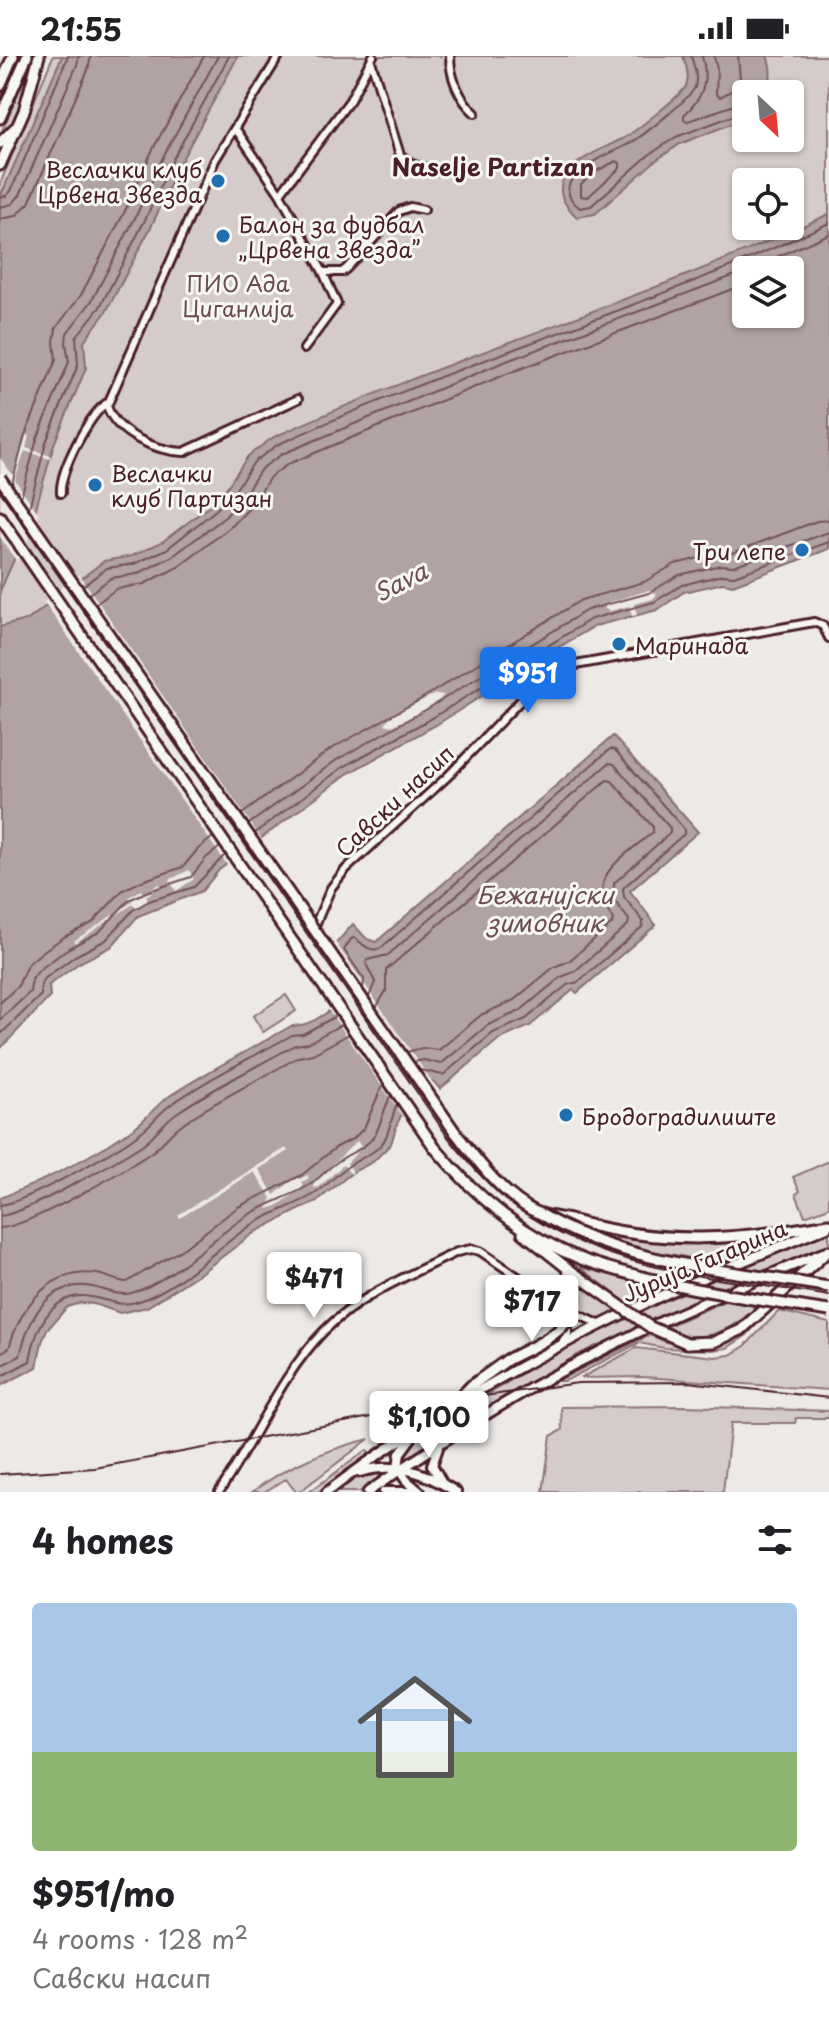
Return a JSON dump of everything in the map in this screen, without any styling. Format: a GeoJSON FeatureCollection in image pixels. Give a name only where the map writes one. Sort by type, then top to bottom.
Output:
{"type":"FeatureCollection","features":[{"type":"Feature","properties":{"kind":"main road"},"geometry":{"type":"LineString","coordinates":[[0,69],[12,56]]}},
{"type":"Feature","properties":{"kind":"main road"},"geometry":{"type":"LineString","coordinates":[[0,86],[12,56]]}},
{"type":"Feature","properties":{"kind":"main road"},"geometry":{"type":"LineString","coordinates":[[0,118],[27,56]]}},
{"type":"Feature","properties":{"kind":"main road"},"geometry":{"type":"LineString","coordinates":[[0,165],[4,147],[19,122],[39,56]]}},
{"type":"Feature","properties":{"kind":"main road"},"geometry":{"type":"LineString","coordinates":[[0,478],[455,1132],[504,1188],[574,1233],[624,1251],[829,1287]]}},
{"type":"Feature","properties":{"kind":"main road"},"geometry":{"type":"LineString","coordinates":[[0,517],[435,1148],[475,1193],[538,1247],[650,1327],[687,1343],[705,1343],[731,1336],[829,1251]]}},
{"type":"Feature","properties":{"kind":"main road"},"geometry":{"type":"LineString","coordinates":[[539,1213],[621,1233],[685,1239],[742,1237],[829,1225]]}},
{"type":"Feature","properties":{"kind":"main road","name":"Јурија Гагарина"},"geometry":{"type":"LineString","coordinates":[[327,1492],[419,1428],[601,1325],[829,1225]]}},
{"type":"Feature","properties":{"kind":"main road"},"geometry":{"type":"LineString","coordinates":[[518,1227],[575,1257],[630,1275],[829,1311]]}},
{"type":"Feature","properties":{"kind":"main road","name":"Јурија Гагарина"},"geometry":{"type":"LineString","coordinates":[[368,1492],[400,1468],[520,1394],[592,1355],[695,1306],[829,1251]]}},
{"type":"Feature","properties":{"kind":"main road"},"geometry":{"type":"LineString","coordinates":[[446,1412],[471,1386],[507,1360],[550,1338],[569,1320],[576,1295],[567,1268]]}},
{"type":"Feature","properties":{"kind":"main road"},"geometry":{"type":"LineString","coordinates":[[419,1428],[403,1448],[400,1468],[420,1492]]}},
{"type":"Feature","properties":{"kind":"main road"},"geometry":{"type":"LineString","coordinates":[[441,1444],[432,1465],[442,1484]]}},
{"type":"Feature","properties":{"kind":"main road"},"geometry":{"type":"LineString","coordinates":[[348,1477],[370,1469],[400,1468],[456,1492]]}},
{"type":"Feature","properties":{"kind":"main road"},"geometry":{"type":"LineString","coordinates":[[384,1492],[410,1492]]}},
{"type":"Feature","properties":{"kind":"street"},"geometry":{"type":"LineString","coordinates":[[61,493],[62,477],[95,412],[107,403],[215,160],[279,56]]}},
{"type":"Feature","properties":{"kind":"street"},"geometry":{"type":"LineString","coordinates":[[450,56],[455,84],[465,104],[475,113]]}},
{"type":"Feature","properties":{"kind":"street"},"geometry":{"type":"LineString","coordinates":[[280,194],[350,100],[372,58]]}},
{"type":"Feature","properties":{"kind":"street"},"geometry":{"type":"LineString","coordinates":[[372,58],[400,155],[414,165],[442,171]]}},
{"type":"Feature","properties":{"kind":"street"},"geometry":{"type":"LineString","coordinates":[[235,128],[280,194],[337,304],[304,349]]}},
{"type":"Feature","properties":{"kind":"street"},"geometry":{"type":"LineString","coordinates":[[323,272],[346,269],[399,211],[410,207],[424,210]]}},
{"type":"Feature","properties":{"kind":"street"},"geometry":{"type":"LineString","coordinates":[[107,403],[113,417],[146,445],[165,451],[184,452],[298,399]]}},
{"type":"Feature","properties":{"kind":"street","name":"Савски насип"},"geometry":{"type":"LineString","coordinates":[[312,934],[331,888],[346,869],[447,777],[522,699],[561,669],[664,647],[814,622],[823,626],[829,638]]}},
{"type":"Feature","properties":{"kind":"street"},"geometry":{"type":"LineString","coordinates":[[219,1492],[295,1366],[334,1322],[377,1292],[457,1252],[480,1251],[562,1307],[601,1325]]}},
{"type":"Feature","properties":{"kind":"street"},"geometry":{"type":"LineString","coordinates":[[560,1347],[570,1325],[562,1307]]}},
{"type":"Feature","properties":{"kind":"green space"},"geometry":{"type":"Polygon","coordinates":[[[34,56],[27,90],[0,155],[0,135],[34,56]]]}},
{"type":"Feature","properties":{"kind":"green space","name":"ПИО Ада Циганлија"},"geometry":{"type":"Polygon","coordinates":[[[53,56],[829,56],[829,268],[804,269],[804,256],[732,256],[732,278],[0,678],[0,184],[53,56]]]}},
{"type":"Feature","properties":{"kind":"green space"},"geometry":{"type":"Polygon","coordinates":[[[286,995],[296,1011],[263,1032],[253,1016],[286,995]]]}},
{"type":"Feature","properties":{"kind":"green space"},"geometry":{"type":"Polygon","coordinates":[[[829,1161],[829,1207],[805,1216],[796,1194],[800,1191],[793,1177],[829,1161]]]}},
{"type":"Feature","properties":{"kind":"green space"},"geometry":{"type":"Polygon","coordinates":[[[587,1231],[654,1242],[723,1243],[805,1232],[728,1264],[633,1248],[587,1231]]]}},
{"type":"Feature","properties":{"kind":"green space"},"geometry":{"type":"Polygon","coordinates":[[[829,1231],[829,1245],[712,1293],[577,1355],[403,1460],[413,1442],[422,1435],[557,1352],[684,1291],[829,1231]]]}},
{"type":"Feature","properties":{"kind":"green space"},"geometry":{"type":"Polygon","coordinates":[[[580,1267],[667,1290],[632,1307],[580,1267]]]}},
{"type":"Feature","properties":{"kind":"green space"},"geometry":{"type":"Polygon","coordinates":[[[576,1280],[620,1313],[599,1322],[578,1311],[576,1280]]]}},
{"type":"Feature","properties":{"kind":"green space"},"geometry":{"type":"Polygon","coordinates":[[[725,1301],[753,1305],[753,1310],[734,1324],[712,1334],[689,1336],[668,1326],[725,1301]]]}},
{"type":"Feature","properties":{"kind":"green space"},"geometry":{"type":"Polygon","coordinates":[[[779,1311],[829,1323],[829,1390],[643,1377],[581,1378],[636,1348],[715,1357],[730,1355],[745,1346],[779,1311]]]}},
{"type":"Feature","properties":{"kind":"green space"},"geometry":{"type":"Polygon","coordinates":[[[766,1313],[747,1335],[727,1348],[664,1348],[639,1343],[565,1381],[557,1381],[650,1335],[666,1342],[700,1346],[766,1313]]]}},
{"type":"Feature","properties":{"kind":"green space"},"geometry":{"type":"Polygon","coordinates":[[[565,1331],[558,1344],[466,1394],[496,1372],[565,1331]]]}},
{"type":"Feature","properties":{"kind":"green space"},"geometry":{"type":"Polygon","coordinates":[[[684,1406],[829,1411],[829,1418],[796,1418],[795,1423],[731,1423],[723,1492],[543,1492],[551,1436],[562,1430],[561,1407],[684,1406]]]}},
{"type":"Feature","properties":{"kind":"green space"},"geometry":{"type":"Polygon","coordinates":[[[369,1439],[299,1492],[286,1479],[264,1492],[252,1492],[308,1460],[369,1439]]]}},
{"type":"Feature","properties":{"kind":"green space"},"geometry":{"type":"Polygon","coordinates":[[[367,1450],[371,1454],[318,1492],[309,1492],[367,1450]]]}},
{"type":"Feature","properties":{"kind":"green space"},"geometry":{"type":"Polygon","coordinates":[[[380,1471],[382,1476],[359,1492],[336,1492],[360,1476],[380,1471]]]}},
{"type":"Feature","properties":{"kind":"water"},"geometry":{"type":"Polygon","coordinates":[[[62,56],[238,56],[180,163],[152,225],[106,312],[84,341],[86,368],[54,444],[34,515],[0,591],[0,197],[62,56]]]}},
{"type":"Feature","properties":{"kind":"water"},"geometry":{"type":"Polygon","coordinates":[[[683,56],[767,56],[770,65],[770,80],[732,80],[732,124],[680,144],[655,161],[595,214],[577,217],[565,202],[561,190],[564,178],[583,159],[624,138],[667,105],[686,86],[687,71],[683,56]]]}},
{"type":"Feature","properties":{"kind":"water","name":"Sava"},"geometry":{"type":"Polygon","coordinates":[[[829,214],[829,549],[733,585],[723,583],[684,592],[657,610],[595,626],[436,725],[347,774],[219,870],[202,891],[138,916],[111,947],[79,963],[49,985],[50,997],[0,1049],[0,627],[29,619],[104,561],[132,556],[162,542],[212,504],[248,456],[272,438],[410,380],[732,257],[732,328],[804,328],[804,256],[734,256],[772,240],[804,240],[804,225],[829,214]]]}},
{"type":"Feature","properties":{"kind":"water","name":"Бежанијски зимовник"},"geometry":{"type":"Polygon","coordinates":[[[613,736],[698,832],[630,891],[656,925],[577,993],[573,990],[530,1026],[498,1040],[440,1089],[434,1082],[423,1078],[417,1083],[391,1144],[373,1162],[353,1172],[317,1201],[255,1232],[202,1272],[147,1307],[120,1313],[94,1304],[80,1303],[67,1307],[47,1330],[37,1367],[0,1386],[0,1198],[84,1158],[131,1130],[168,1097],[198,1078],[291,1026],[308,1023],[331,1009],[351,991],[332,948],[353,924],[367,939],[376,942],[613,736]]]}},
{"type":"Feature","properties":{"kind":"pier"},"geometry":{"type":"Polygon","coordinates":[[[26,435],[29,436],[26,448],[51,456],[50,459],[25,451],[15,480],[39,514],[17,562],[0,537],[0,458],[13,475],[26,435]]]}},
{"type":"Feature","properties":{"kind":"pier"},"geometry":{"type":"Polygon","coordinates":[[[79,574],[263,841],[229,868],[44,602],[79,574]]]}},
{"type":"Feature","properties":{"kind":"pier"},"geometry":{"type":"Polygon","coordinates":[[[649,590],[657,594],[653,599],[634,604],[637,615],[632,616],[629,606],[610,611],[605,609],[610,602],[649,590]]]}},
{"type":"Feature","properties":{"kind":"pier"},"geometry":{"type":"Polygon","coordinates":[[[435,694],[444,695],[436,704],[392,726],[385,724],[389,717],[435,694]]]}},
{"type":"Feature","properties":{"kind":"pier"},"geometry":{"type":"Polygon","coordinates":[[[189,870],[194,879],[176,891],[169,880],[189,870]]]}},
{"type":"Feature","properties":{"kind":"pier"},"geometry":{"type":"Polygon","coordinates":[[[159,884],[161,886],[146,896],[148,900],[136,908],[133,904],[75,943],[132,902],[129,897],[141,890],[144,894],[159,884]]]}},
{"type":"Feature","properties":{"kind":"pier"},"geometry":{"type":"Polygon","coordinates":[[[334,940],[440,1093],[423,1082],[404,1118],[327,1008],[352,984],[329,946],[334,940]]]}},
{"type":"Feature","properties":{"kind":"pier"},"geometry":{"type":"Polygon","coordinates":[[[357,1141],[362,1147],[347,1163],[353,1172],[351,1174],[343,1165],[314,1188],[315,1181],[357,1141]]]}},
{"type":"Feature","properties":{"kind":"pier"},"geometry":{"type":"Polygon","coordinates":[[[286,1148],[288,1151],[259,1169],[274,1195],[297,1177],[300,1179],[307,1175],[309,1178],[302,1182],[304,1185],[300,1190],[277,1206],[267,1209],[272,1198],[254,1172],[180,1218],[178,1215],[286,1148]]]}},
{"type":"Feature","properties":{"kind":"tram line"},"geometry":{"type":"LineString","coordinates":[[0,491],[448,1137],[491,1186],[510,1203],[555,1231],[630,1260],[669,1270],[829,1296]]}},
{"type":"Feature","properties":{"kind":"railway"},"geometry":{"type":"LineString","coordinates":[[0,1474],[95,1468],[491,1395],[578,1383],[688,1382],[829,1398]]}},
{"type":"Feature","properties":{"kind":"place","name":"Веслачки клуб Црвена Звезда"},"geometry":{"type":"Point","coordinates":[218,181]}},
{"type":"Feature","properties":{"kind":"place","name":"Балон за фудбал „Црвена Звезда”"},"geometry":{"type":"Point","coordinates":[223,236]}},
{"type":"Feature","properties":{"kind":"place","name":"Веслачки клуб Партизан"},"geometry":{"type":"Point","coordinates":[95,485]}},
{"type":"Feature","properties":{"kind":"place","name":"Три лепе"},"geometry":{"type":"Point","coordinates":[802,550]}},
{"type":"Feature","properties":{"kind":"place","name":"Маринада"},"geometry":{"type":"Point","coordinates":[619,644]}},
{"type":"Feature","properties":{"kind":"place","name":"Бродоградилиште"},"geometry":{"type":"Point","coordinates":[566,1115]}},
{"type":"Feature","properties":{"kind":"district","name":"Naselje Partizan"},"geometry":{"type":"Point","coordinates":[493,166]}}]}
